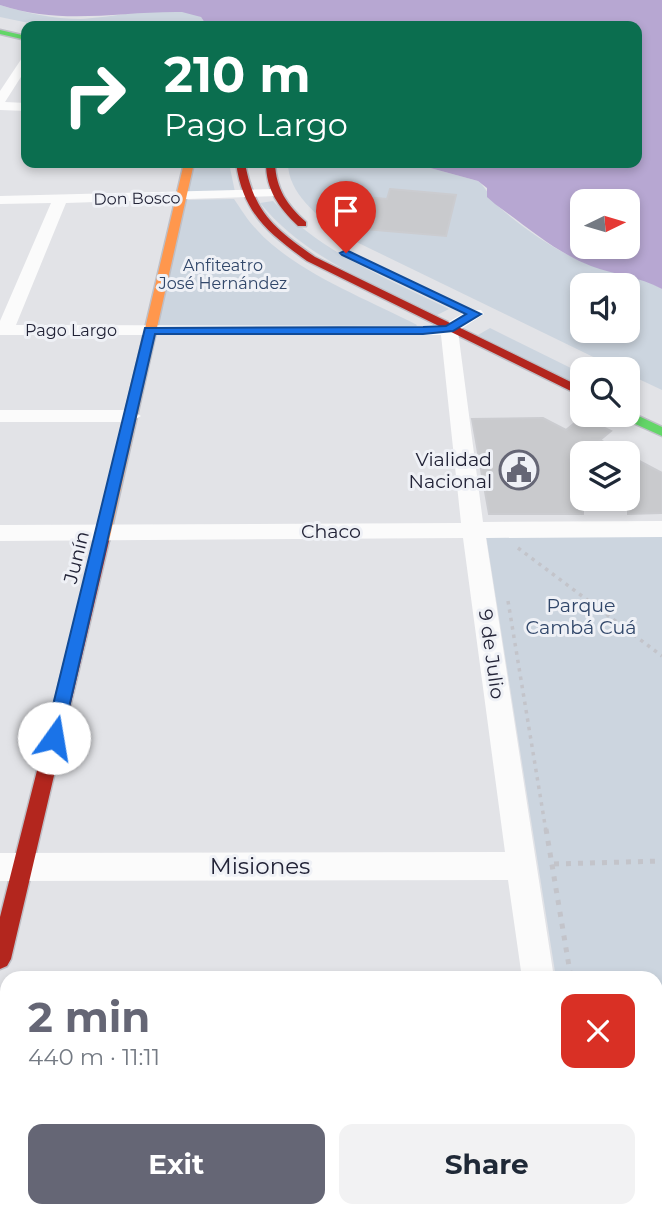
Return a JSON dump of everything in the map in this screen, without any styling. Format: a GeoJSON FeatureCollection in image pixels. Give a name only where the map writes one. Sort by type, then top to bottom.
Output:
{"type":"FeatureCollection","features":[{"type":"Feature","properties":{"kind":"street"},"geometry":{"type":"LineString","coordinates":[[0,22],[21,26]]}},
{"type":"Feature","properties":{"kind":"street"},"geometry":{"type":"LineString","coordinates":[[0,32],[21,37]]}},
{"type":"Feature","properties":{"kind":"street"},"geometry":{"type":"LineString","coordinates":[[0,100],[21,68]]}},
{"type":"Feature","properties":{"kind":"street"},"geometry":{"type":"LineString","coordinates":[[0,106],[21,107]]}},
{"type":"Feature","properties":{"kind":"street","name":"Junín"},"geometry":{"type":"LineString","coordinates":[[0,960],[11,867],[104,532],[188,168]]}},
{"type":"Feature","properties":{"kind":"street"},"geometry":{"type":"LineString","coordinates":[[240,168],[240,182],[245,195],[265,223],[299,251],[368,290],[570,387]]}},
{"type":"Feature","properties":{"kind":"street"},"geometry":{"type":"LineString","coordinates":[[270,168],[269,179],[273,193],[314,234]]}},
{"type":"Feature","properties":{"kind":"street","name":"Don Bosco"},"geometry":{"type":"LineString","coordinates":[[0,200],[273,193]]}},
{"type":"Feature","properties":{"kind":"street"},"geometry":{"type":"LineString","coordinates":[[2,330],[60,200]]}},
{"type":"Feature","properties":{"kind":"street"},"geometry":{"type":"LineString","coordinates":[[453,303],[481,317]]}},
{"type":"Feature","properties":{"kind":"street","name":"Pago Largo"},"geometry":{"type":"LineString","coordinates":[[2,330],[449,329],[481,317]]}},
{"type":"Feature","properties":{"kind":"street","name":"9 de Julio"},"geometry":{"type":"LineString","coordinates":[[449,329],[474,530],[537,971]]}},
{"type":"Feature","properties":{"kind":"street"},"geometry":{"type":"LineString","coordinates":[[0,416],[131,416]]}},
{"type":"Feature","properties":{"kind":"street"},"geometry":{"type":"LineString","coordinates":[[640,422],[662,432]]}},
{"type":"Feature","properties":{"kind":"street","name":"Chaco"},"geometry":{"type":"LineString","coordinates":[[0,533],[662,529]]}},
{"type":"Feature","properties":{"kind":"street","name":"Misiones"},"geometry":{"type":"LineString","coordinates":[[11,867],[520,866]]}},
{"type":"Feature","properties":{"kind":"path"},"geometry":{"type":"LineString","coordinates":[[511,542],[662,656]]}},
{"type":"Feature","properties":{"kind":"path"},"geometry":{"type":"LineString","coordinates":[[506,588],[570,971]]}},
{"type":"Feature","properties":{"kind":"path"},"geometry":{"type":"LineString","coordinates":[[554,864],[662,861]]}},
{"type":"Feature","properties":{"kind":"green space"},"geometry":{"type":"Polygon","coordinates":[[[0,5],[71,19],[175,11],[201,17],[204,21],[21,21],[0,17],[0,5]]]}},
{"type":"Feature","properties":{"kind":"green space"},"geometry":{"type":"Polygon","coordinates":[[[192,168],[230,168],[235,192],[186,194],[192,168]]]}},
{"type":"Feature","properties":{"kind":"green space"},"geometry":{"type":"Polygon","coordinates":[[[288,168],[430,168],[478,181],[498,206],[523,227],[570,256],[570,259],[620,273],[570,273],[570,343],[640,343],[640,279],[662,289],[662,390],[640,380],[640,357],[593,357],[340,234],[299,194],[288,168]]]}},
{"type":"Feature","properties":{"kind":"green space","name":"Anfiteatro José Hernández"},"geometry":{"type":"Polygon","coordinates":[[[234,199],[257,230],[291,259],[332,284],[417,325],[414,329],[156,328],[184,200],[234,199]]]}},
{"type":"Feature","properties":{"kind":"green space"},"geometry":{"type":"Polygon","coordinates":[[[273,201],[292,219],[334,250],[449,309],[437,315],[319,254],[278,222],[260,203],[273,201]]]}},
{"type":"Feature","properties":{"kind":"green space"},"geometry":{"type":"Polygon","coordinates":[[[490,328],[570,368],[570,381],[478,335],[490,328]]]}},
{"type":"Feature","properties":{"kind":"green space","name":"Parque Cambá Cuá"},"geometry":{"type":"Polygon","coordinates":[[[662,534],[662,971],[555,971],[486,535],[662,534]]]}},
{"type":"Feature","properties":{"kind":"shaded area"},"geometry":{"type":"Polygon","coordinates":[[[0,0],[662,0],[662,289],[640,280],[640,273],[613,273],[576,259],[640,259],[640,189],[570,189],[570,256],[495,204],[487,197],[487,188],[478,181],[430,168],[642,168],[642,21],[204,21],[201,17],[182,12],[47,15],[0,5],[0,0]]]}},
{"type":"Feature","properties":{"kind":"building"},"geometry":{"type":"Polygon","coordinates":[[[390,189],[456,195],[446,236],[353,228],[365,197],[387,199],[390,189]]]}},
{"type":"Feature","properties":{"kind":"building","name":"Vialidad Nacional"},"geometry":{"type":"Polygon","coordinates":[[[543,418],[566,430],[570,427],[603,427],[611,431],[602,441],[570,441],[570,511],[583,511],[583,514],[489,514],[472,419],[543,418]]]}},
{"type":"Feature","properties":{"kind":"building"},"geometry":{"type":"Polygon","coordinates":[[[640,461],[662,473],[662,513],[628,514],[628,511],[640,511],[640,461]]]}},
{"type":"Feature","properties":{"kind":"traffic: fast"},"geometry":{"type":"LineString","coordinates":[[0,32],[21,37]]}},
{"type":"Feature","properties":{"kind":"traffic: fast"},"geometry":{"type":"LineString","coordinates":[[640,421],[662,432]]}},
{"type":"Feature","properties":{"kind":"traffic: slow"},"geometry":{"type":"LineString","coordinates":[[102,541],[188,168]]}},
{"type":"Feature","properties":{"kind":"traffic: jam"},"geometry":{"type":"LineString","coordinates":[[241,168],[248,196],[262,220],[311,259],[570,387]]}},
{"type":"Feature","properties":{"kind":"traffic: jam"},"geometry":{"type":"LineString","coordinates":[[270,168],[278,197],[302,224]]}},
{"type":"Feature","properties":{"kind":"traffic: jam"},"geometry":{"type":"LineString","coordinates":[[0,959],[102,541]]}},
{"type":"Feature","properties":{"kind":"place","name":"Vialidad Nacional"},"geometry":{"type":"Point","coordinates":[519,470]}},
{"type":"Feature","properties":{"kind":"route"},"geometry":{"type":"LineString","coordinates":[[54,738],[150,331],[423,331],[449,329],[475,314],[346,253]]}}]}
